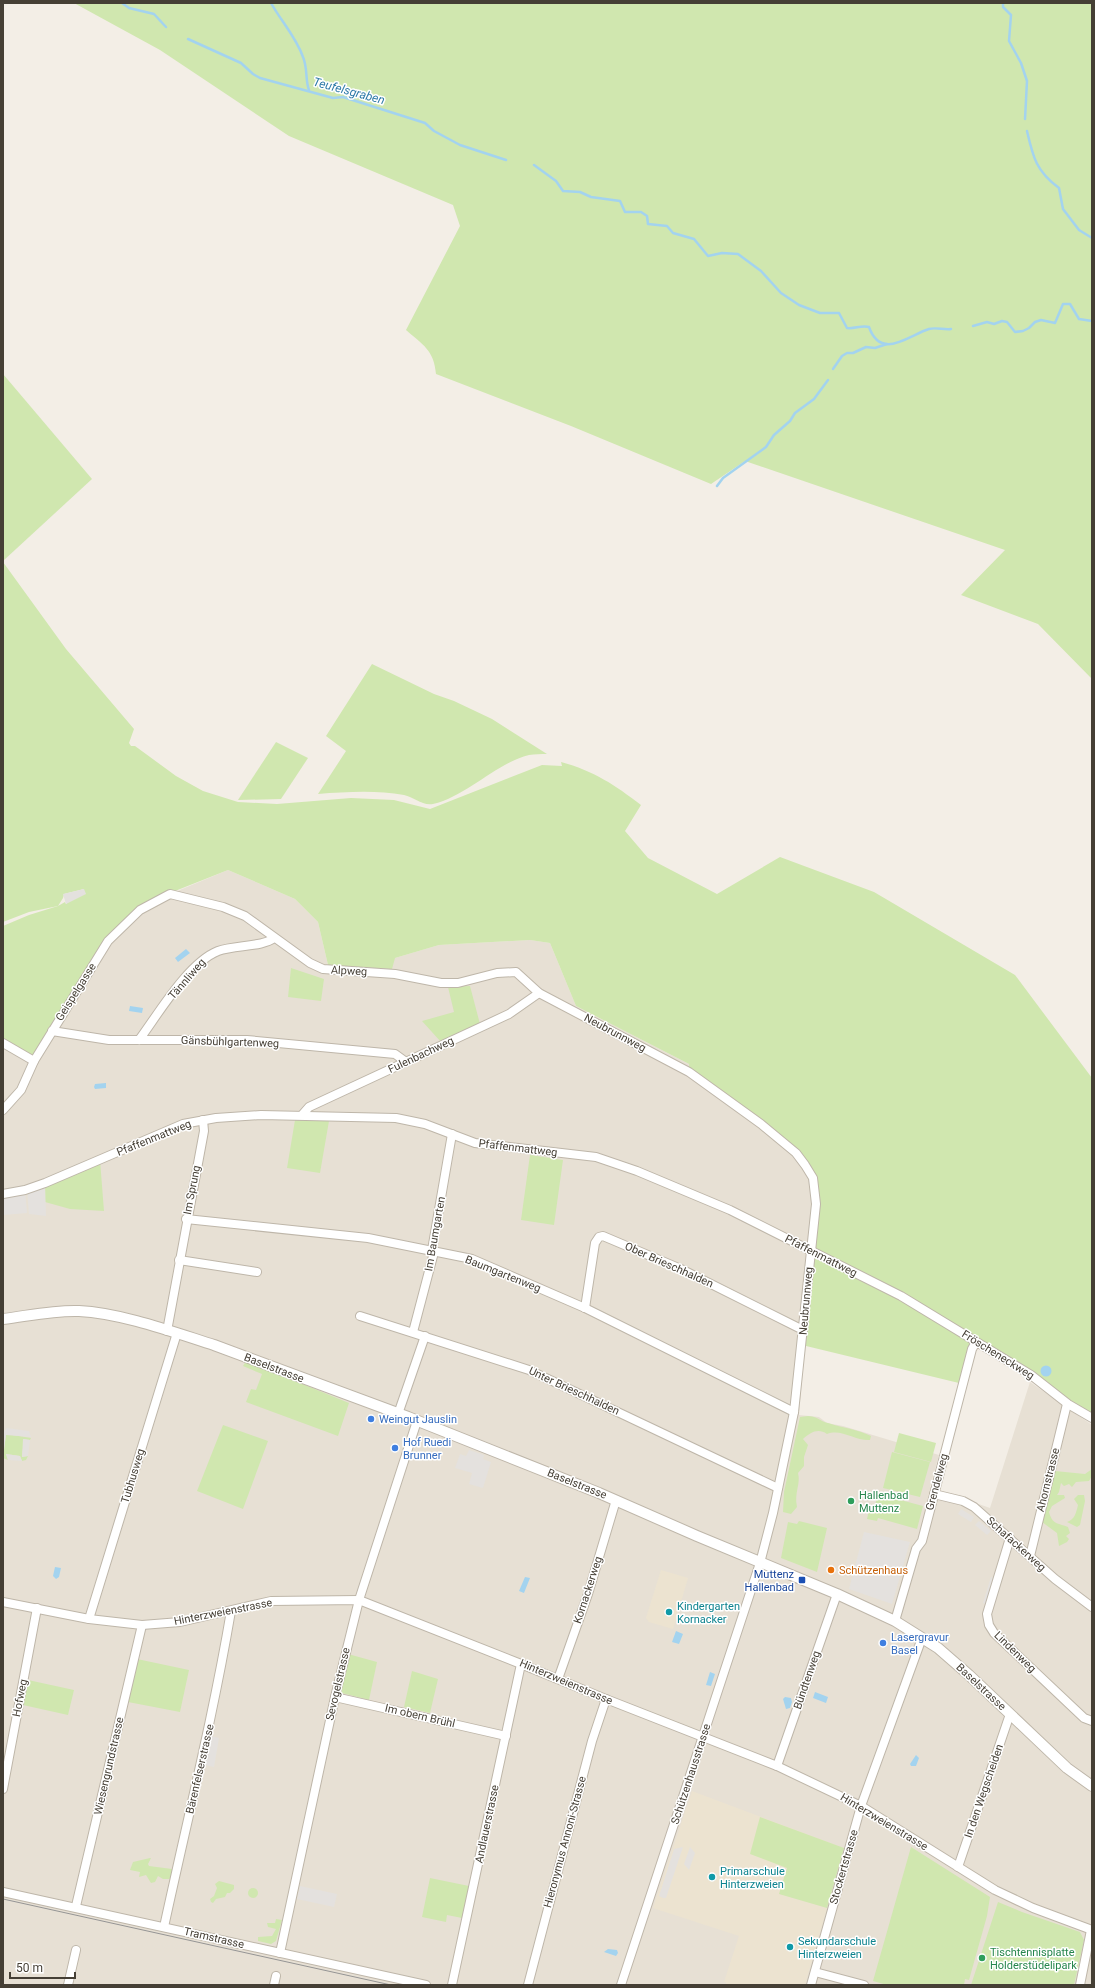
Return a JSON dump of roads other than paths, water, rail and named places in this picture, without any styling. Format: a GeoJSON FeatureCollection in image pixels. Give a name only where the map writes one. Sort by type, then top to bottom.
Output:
{"type":"FeatureCollection","features":[{"type":"Feature","properties":{"kind":"street","name":"Alpweg"},"geometry":{"type":"LineString","coordinates":[[170,894],[223,907],[245,916],[310,963],[323,969],[395,974],[441,983],[458,983],[497,974],[516,972],[539,993]]}},
{"type":"Feature","properties":{"kind":"street","name":"Geispelgasse"},"geometry":{"type":"LineString","coordinates":[[3,1110],[21,1090],[34,1061],[108,941],[140,910],[170,894]]}},
{"type":"Feature","properties":{"kind":"street","name":"Tännliweg"},"geometry":{"type":"LineString","coordinates":[[140,1040],[184,979],[205,957],[234,946],[264,943],[274,938]]}},
{"type":"Feature","properties":{"kind":"street","name":"Fulenbachweg"},"geometry":{"type":"LineString","coordinates":[[302,1115],[309,1107],[509,1014],[539,993]]}},
{"type":"Feature","properties":{"kind":"street","name":"Neubrunnweg"},"geometry":{"type":"LineString","coordinates":[[539,993],[689,1072],[761,1124],[796,1153],[812,1178],[815,1187],[816,1204],[794,1412],[760,1563]]}},
{"type":"Feature","properties":{"kind":"street","name":"Gänsbühlgartenweg"},"geometry":{"type":"LineString","coordinates":[[52,1031],[109,1040],[207,1039],[269,1042],[395,1054],[406,1062]]}},
{"type":"Feature","properties":{"kind":"street"},"geometry":{"type":"LineString","coordinates":[[3,1043],[34,1061]]}},
{"type":"Feature","properties":{"kind":"street","name":"Pfaffenmattweg"},"geometry":{"type":"LineString","coordinates":[[3,1194],[25,1190],[45,1183],[183,1124],[203,1120],[253,1115],[396,1118],[425,1124],[475,1143],[596,1158],[630,1168],[730,1210],[901,1296]]}},
{"type":"Feature","properties":{"kind":"street","name":"Im Sprung"},"geometry":{"type":"LineString","coordinates":[[172,1332],[179,1260],[204,1132],[203,1120]]}},
{"type":"Feature","properties":{"kind":"street","name":"Im Baumgarten"},"geometry":{"type":"LineString","coordinates":[[412,1332],[433,1256],[432,1250],[452,1134]]}},
{"type":"Feature","properties":{"kind":"street","name":"Baumgartenweg"},"geometry":{"type":"LineString","coordinates":[[186,1219],[368,1238],[472,1259],[585,1308],[794,1412]]}},
{"type":"Feature","properties":{"kind":"street","name":"Ober Brieschhalden"},"geometry":{"type":"LineString","coordinates":[[585,1308],[595,1243],[599,1237],[603,1236],[688,1272],[803,1330]]}},
{"type":"Feature","properties":{"kind":"street"},"geometry":{"type":"LineString","coordinates":[[179,1260],[257,1272]]}},
{"type":"Feature","properties":{"kind":"street","name":"Fröscheneckweg"},"geometry":{"type":"LineString","coordinates":[[901,1296],[1031,1376],[1067,1404],[1092,1418]]}},
{"type":"Feature","properties":{"kind":"street","name":"Baselstrasse"},"geometry":{"type":"LineString","coordinates":[[3,1319],[56,1312],[80,1311],[109,1315],[214,1345],[417,1421],[616,1500],[760,1563],[837,1594],[895,1621],[938,1648],[1067,1768],[1092,1786]]}},
{"type":"Feature","properties":{"kind":"street","name":"Unter Brieschhalden"},"geometry":{"type":"LineString","coordinates":[[360,1316],[425,1336],[543,1376],[778,1488]]}},
{"type":"Feature","properties":{"kind":"street","name":"Tubhusweg"},"geometry":{"type":"LineString","coordinates":[[89,1619],[172,1332]]}},
{"type":"Feature","properties":{"kind":"street"},"geometry":{"type":"LineString","coordinates":[[398,1414],[425,1336]]}},
{"type":"Feature","properties":{"kind":"street","name":"Grendelweg"},"geometry":{"type":"LineString","coordinates":[[895,1621],[916,1549],[922,1541],[972,1349],[976,1342]]}},
{"type":"Feature","properties":{"kind":"street","name":"Ahornstrasse"},"geometry":{"type":"LineString","coordinates":[[1030,1556],[1067,1404]]}},
{"type":"Feature","properties":{"kind":"street","name":"Sevogelstrasse"},"geometry":{"type":"LineString","coordinates":[[280,1953],[335,1697],[359,1600],[417,1421]]}},
{"type":"Feature","properties":{"kind":"street","name":"Schafackerweg"},"geometry":{"type":"LineString","coordinates":[[934,1494],[963,1501],[974,1507],[1055,1579],[1092,1607]]}},
{"type":"Feature","properties":{"kind":"street","name":"Kornackerweg"},"geometry":{"type":"LineString","coordinates":[[558,1679],[588,1594],[616,1500]]}},
{"type":"Feature","properties":{"kind":"street","name":"Lindenweg"},"geometry":{"type":"LineString","coordinates":[[1010,1538],[988,1609],[989,1625],[994,1633],[1053,1690],[1084,1718],[1092,1721]]}},
{"type":"Feature","properties":{"kind":"street","name":"Schützenhausstrasse"},"geometry":{"type":"LineString","coordinates":[[621,1985],[760,1563]]}},
{"type":"Feature","properties":{"kind":"street","name":"Bündtenweg"},"geometry":{"type":"LineString","coordinates":[[777,1766],[837,1594]]}},
{"type":"Feature","properties":{"kind":"street","name":"Hinterzweienstrasse"},"geometry":{"type":"LineString","coordinates":[[3,1602],[89,1619],[142,1625],[180,1622],[271,1601],[359,1600],[777,1766],[862,1806],[994,1890],[1033,1908],[1092,1930]]}},
{"type":"Feature","properties":{"kind":"street","name":"Hofweg"},"geometry":{"type":"LineString","coordinates":[[3,1789],[37,1608]]}},
{"type":"Feature","properties":{"kind":"street","name":"Bärenfelserstrasse"},"geometry":{"type":"LineString","coordinates":[[164,1927],[201,1766],[231,1611]]}},
{"type":"Feature","properties":{"kind":"street","name":"Wiesengrundstrasse"},"geometry":{"type":"LineString","coordinates":[[76,1906],[142,1625]]}},
{"type":"Feature","properties":{"kind":"street","name":"Stockertstrasse"},"geometry":{"type":"LineString","coordinates":[[811,1985],[862,1806],[922,1638]]}},
{"type":"Feature","properties":{"kind":"street","name":"Andlauerstrasse"},"geometry":{"type":"LineString","coordinates":[[452,1985],[464,1923],[475,1885],[483,1833],[521,1664]]}},
{"type":"Feature","properties":{"kind":"street","name":"Im obern Brühl"},"geometry":{"type":"LineString","coordinates":[[335,1697],[506,1736]]}},
{"type":"Feature","properties":{"kind":"street","name":"Hieronymus Annoni-Strasse"},"geometry":{"type":"LineString","coordinates":[[528,1985],[592,1741],[606,1699]]}},
{"type":"Feature","properties":{"kind":"street","name":"In den Wegscheiden"},"geometry":{"type":"LineString","coordinates":[[958,1867],[1010,1714]]}},
{"type":"Feature","properties":{"kind":"street","name":"Tramstrasse"},"geometry":{"type":"LineString","coordinates":[[3,1892],[76,1906],[426,1985]]}},
{"type":"Feature","properties":{"kind":"street"},"geometry":{"type":"LineString","coordinates":[[1080,1985],[1092,1930]]}},
{"type":"Feature","properties":{"kind":"street"},"geometry":{"type":"LineString","coordinates":[[68,1985],[76,1950]]}},
{"type":"Feature","properties":{"kind":"street"},"geometry":{"type":"LineString","coordinates":[[815,1972],[864,1985]]}},
{"type":"Feature","properties":{"kind":"street"},"geometry":{"type":"LineString","coordinates":[[274,1985],[276,1976]]}},
{"type":"Feature","properties":{"kind":"water"},"geometry":{"type":"Polygon","coordinates":[[[186,949],[190,953],[178,962],[175,958],[186,949]]]}},
{"type":"Feature","properties":{"kind":"water"},"geometry":{"type":"Polygon","coordinates":[[[130,1006],[143,1008],[142,1013],[129,1011],[130,1006]]]}},
{"type":"Feature","properties":{"kind":"water"},"geometry":{"type":"Polygon","coordinates":[[[106,1083],[106,1088],[95,1089],[94,1087],[95,1084],[106,1083]]]}},
{"type":"Feature","properties":{"kind":"water"},"geometry":{"type":"Polygon","coordinates":[[[1046,1365],[1050,1367],[1052,1371],[1050,1375],[1046,1377],[1042,1375],[1040,1371],[1042,1367],[1046,1365]]]}},
{"type":"Feature","properties":{"kind":"water"},"geometry":{"type":"Polygon","coordinates":[[[55,1567],[61,1568],[59,1577],[56,1579],[53,1576],[55,1567]]]}},
{"type":"Feature","properties":{"kind":"water"},"geometry":{"type":"Polygon","coordinates":[[[525,1577],[530,1578],[524,1593],[519,1591],[525,1577]]]}},
{"type":"Feature","properties":{"kind":"water"},"geometry":{"type":"Polygon","coordinates":[[[676,1631],[683,1634],[679,1644],[672,1642],[676,1631]]]}},
{"type":"Feature","properties":{"kind":"water"},"geometry":{"type":"Polygon","coordinates":[[[710,1672],[715,1674],[711,1686],[706,1685],[710,1672]]]}},
{"type":"Feature","properties":{"kind":"water"},"geometry":{"type":"Polygon","coordinates":[[[815,1692],[828,1697],[826,1703],[813,1698],[815,1692]]]}},
{"type":"Feature","properties":{"kind":"water"},"geometry":{"type":"Polygon","coordinates":[[[785,1697],[791,1698],[792,1702],[790,1708],[786,1709],[783,1699],[785,1697]]]}},
{"type":"Feature","properties":{"kind":"water"},"geometry":{"type":"Polygon","coordinates":[[[916,1755],[919,1758],[916,1766],[911,1766],[910,1764],[916,1755]]]}},
{"type":"Feature","properties":{"kind":"water"},"geometry":{"type":"Polygon","coordinates":[[[608,1949],[617,1950],[618,1953],[616,1956],[604,1952],[608,1949]]]}},
{"type":"Feature","properties":{"kind":"waterway","name":"Teufelsgraben"},"geometry":{"type":"LineString","coordinates":[[122,3],[129,8],[154,14],[166,27]]}},
{"type":"Feature","properties":{"kind":"waterway"},"geometry":{"type":"LineString","coordinates":[[271,3],[292,36],[305,61],[309,90]]}},
{"type":"Feature","properties":{"kind":"waterway"},"geometry":{"type":"LineString","coordinates":[[1003,3],[1003,7],[1011,15],[1009,41],[1021,63],[1027,81],[1025,119]]}},
{"type":"Feature","properties":{"kind":"waterway","name":"Teufelsgraben"},"geometry":{"type":"LineString","coordinates":[[188,39],[241,63],[260,78],[333,98],[343,97],[425,123],[434,131],[460,145],[506,160]]}},
{"type":"Feature","properties":{"kind":"waterway"},"geometry":{"type":"LineString","coordinates":[[1027,131],[1031,148],[1040,169],[1045,176],[1059,188],[1063,209],[1079,230],[1092,238]]}},
{"type":"Feature","properties":{"kind":"waterway","name":"Teufelsgraben"},"geometry":{"type":"LineString","coordinates":[[534,165],[556,181],[563,191],[580,192],[591,197],[620,201],[625,212],[641,212],[647,216],[648,224],[667,226],[673,233],[694,239],[708,256],[722,253],[738,254],[761,271],[781,293],[799,305],[820,313],[839,313],[847,328],[863,326],[869,327],[874,337],[881,342],[888,344],[896,343],[932,328],[951,329]]}},
{"type":"Feature","properties":{"kind":"waterway","name":"Teufelsgraben"},"geometry":{"type":"LineString","coordinates":[[973,326],[987,322],[994,324],[1002,321],[1007,322],[1015,332],[1023,331],[1035,322],[1041,320],[1055,323],[1063,304],[1070,304],[1079,319],[1092,321]]}},
{"type":"Feature","properties":{"kind":"waterway"},"geometry":{"type":"LineString","coordinates":[[833,369],[842,356],[847,353],[853,353],[866,347],[875,348],[887,344]]}},
{"type":"Feature","properties":{"kind":"waterway"},"geometry":{"type":"LineString","coordinates":[[717,486],[723,478],[766,447],[774,435],[790,421],[795,413],[814,399],[828,380]]}},
{"type":"Feature","properties":{"kind":"tram line"},"geometry":{"type":"LineString","coordinates":[[3,1899],[391,1985]]}},
{"type":"Feature","properties":{"kind":"place","name":"Weingut Jauslin"},"geometry":{"type":"Point","coordinates":[371,1419]}},
{"type":"Feature","properties":{"kind":"place","name":"Hof Ruedi Brunner"},"geometry":{"type":"Point","coordinates":[395,1448]}},
{"type":"Feature","properties":{"kind":"place","name":"Hallenbad Muttenz"},"geometry":{"type":"Point","coordinates":[851,1501]}},
{"type":"Feature","properties":{"kind":"place","name":"Schützenhaus"},"geometry":{"type":"Point","coordinates":[831,1570]}},
{"type":"Feature","properties":{"kind":"place","name":"Muttenz Hallenbad"},"geometry":{"type":"Point","coordinates":[802,1580]}},
{"type":"Feature","properties":{"kind":"place","name":"Kindergarten Kornacker"},"geometry":{"type":"Point","coordinates":[669,1612]}},
{"type":"Feature","properties":{"kind":"place","name":"Lasergravur Basel"},"geometry":{"type":"Point","coordinates":[883,1643]}},
{"type":"Feature","properties":{"kind":"place","name":"Primarschule Hinterzweien"},"geometry":{"type":"Point","coordinates":[712,1877]}},
{"type":"Feature","properties":{"kind":"place","name":"Sekundarschule Hinterzweien"},"geometry":{"type":"Point","coordinates":[790,1947]}},
{"type":"Feature","properties":{"kind":"place","name":"Tischtennisplatte Holderstüdelipark"},"geometry":{"type":"Point","coordinates":[982,1958]}}]}
